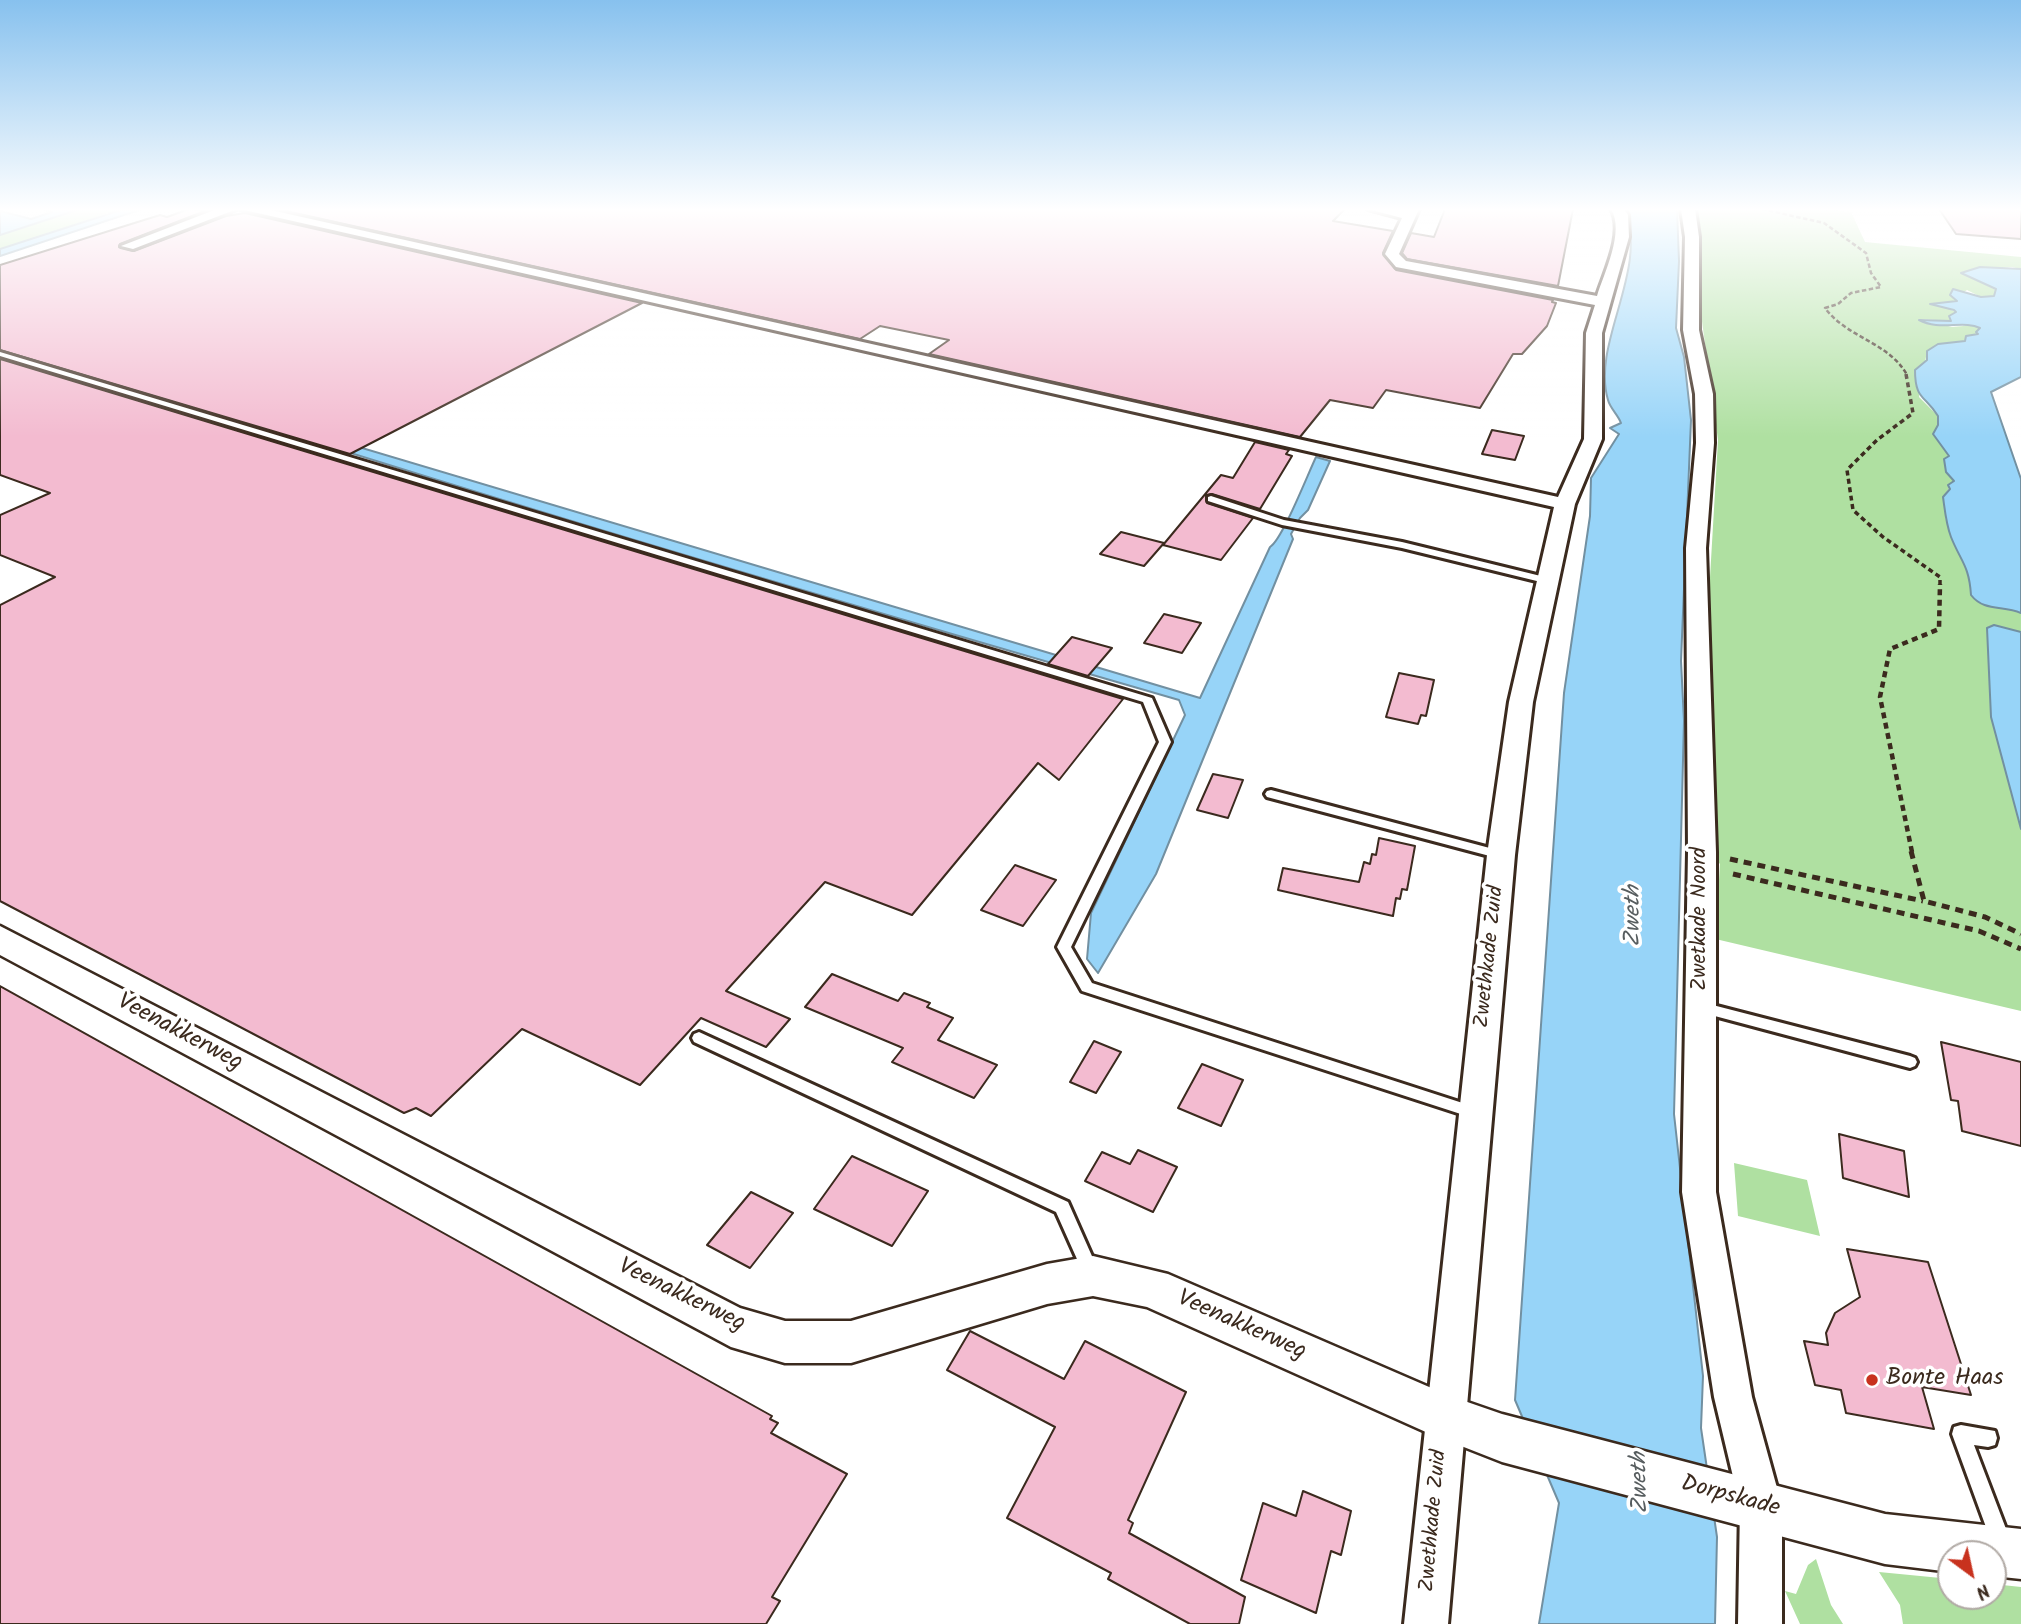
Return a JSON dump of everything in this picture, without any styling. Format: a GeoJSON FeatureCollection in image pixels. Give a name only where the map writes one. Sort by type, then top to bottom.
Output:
{"type":"FeatureCollection","features":[{"type":"Feature","properties":{"kind":"street"},"geometry":{"type":"LineString","coordinates":[[585,285],[1565,504]]}},
{"type":"Feature","properties":{"kind":"street"},"geometry":{"type":"LineString","coordinates":[[1513,285],[1605,302]]}},
{"type":"Feature","properties":{"kind":"street","name":"Zwethkade Zuid"},"geometry":{"type":"LineString","coordinates":[[1426,1624],[1501,855],[1521,702],[1565,504],[1593,439],[1594,333],[1610,285]]}},
{"type":"Feature","properties":{"kind":"street","name":"Zwetkade Noord"},"geometry":{"type":"LineString","coordinates":[[1691,285],[1691,330],[1704,394],[1706,443],[1696,548],[1702,859],[1699,1192],[1733,1397],[1760,1624]]}},
{"type":"Feature","properties":{"kind":"street","name":"Veenakkerweg"},"geometry":{"type":"LineString","coordinates":[[0,939],[732,1326],[773,1339],[851,1342],[1047,1284],[1093,1276],[1152,1288],[1446,1417]]}},
{"type":"Feature","properties":{"kind":"street","name":"Dorpskade"},"geometry":{"type":"LineString","coordinates":[[1446,1417],[1502,1438],[1885,1539],[2013,1553]]}},
{"type":"Feature","properties":{"kind":"lane"},"geometry":{"type":"LineString","coordinates":[[0,354],[1148,700],[1165,742],[1064,947],[1087,987],[1476,1112]]}},
{"type":"Feature","properties":{"kind":"lane"},"geometry":{"type":"LineString","coordinates":[[1211,499],[1282,522],[1402,545],[1549,581]]}},
{"type":"Feature","properties":{"kind":"lane"},"geometry":{"type":"LineString","coordinates":[[1271,794],[1501,855]]}},
{"type":"Feature","properties":{"kind":"lane"},"geometry":{"type":"LineString","coordinates":[[1701,1007],[1910,1062]]}},
{"type":"Feature","properties":{"kind":"lane"},"geometry":{"type":"LineString","coordinates":[[699,1038],[1062,1207],[1093,1276]]}},
{"type":"Feature","properties":{"kind":"lane"},"geometry":{"type":"LineString","coordinates":[[1988,1438],[1961,1434],[2013,1553]]}},
{"type":"Feature","properties":{"kind":"path"},"geometry":{"type":"LineString","coordinates":[[1879,285],[1881,288],[1851,293],[1838,304],[1825,308],[1832,320],[1887,351],[1909,378],[1913,413],[1877,440],[1847,470],[1853,510],[1883,537],[1940,577],[1939,628],[1890,649],[1880,697],[1917,879],[1924,901]]}},
{"type":"Feature","properties":{"kind":"path"},"geometry":{"type":"LineString","coordinates":[[1702,859],[1924,901],[1985,917],[2021,934]]}},
{"type":"Feature","properties":{"kind":"path"},"geometry":{"type":"LineString","coordinates":[[1702,859],[1979,932],[2021,949]]}},
{"type":"Feature","properties":{"kind":"green space"},"geometry":{"type":"Polygon","coordinates":[[[1700,285],[1986,285],[1996,290],[1994,296],[1981,297],[1967,290],[1955,298],[1958,301],[1934,303],[1956,312],[1951,321],[1920,319],[1952,327],[1975,325],[1980,329],[1976,335],[1963,341],[1927,351],[1919,397],[1938,416],[1938,425],[1933,434],[1949,456],[1945,459],[1946,472],[1954,481],[1943,497],[1946,520],[1951,537],[1970,571],[1971,595],[1990,606],[2021,613],[2021,632],[1994,625],[1991,717],[2021,829],[2021,1011],[1707,937],[1712,887],[1719,880],[1720,864],[1708,851],[1706,646],[1718,440],[1699,299],[1700,285]]]}},
{"type":"Feature","properties":{"kind":"green space"},"geometry":{"type":"Polygon","coordinates":[[[1734,1163],[1807,1180],[1820,1236],[1738,1216],[1734,1163]]]}},
{"type":"Feature","properties":{"kind":"green space"},"geometry":{"type":"Polygon","coordinates":[[[1816,1559],[1831,1605],[1843,1624],[1800,1624],[1785,1591],[1796,1594],[1808,1565],[1816,1559]]]}},
{"type":"Feature","properties":{"kind":"green space"},"geometry":{"type":"Polygon","coordinates":[[[1879,1572],[1937,1578],[1937,1610],[2007,1610],[2007,1586],[2021,1587],[2021,1624],[1903,1624],[1900,1605],[1879,1572]]]}},
{"type":"Feature","properties":{"kind":"water","name":"Zweth"},"geometry":{"type":"Polygon","coordinates":[[[1625,285],[1678,285],[1676,328],[1684,357],[1691,420],[1681,661],[1684,721],[1674,1114],[1703,1376],[1701,1428],[1717,1537],[1715,1624],[1539,1624],[1559,1503],[1515,1400],[1564,693],[1590,516],[1591,478],[1619,434],[1610,428],[1621,423],[1609,403],[1605,378],[1612,331],[1625,285]]]}},
{"type":"Feature","properties":{"kind":"water"},"geometry":{"type":"Polygon","coordinates":[[[1987,285],[2021,285],[2021,377],[1991,392],[2021,479],[2021,613],[1982,604],[1971,595],[1966,570],[1951,537],[1946,517],[1943,497],[1950,489],[1948,485],[1954,481],[1946,472],[1944,459],[1949,456],[1933,434],[1938,425],[1938,416],[1919,392],[1915,380],[1915,370],[1927,360],[1927,351],[1938,344],[1965,341],[1966,336],[1978,334],[1976,332],[1980,328],[1967,325],[1935,325],[1919,320],[1951,321],[1949,316],[1956,312],[1930,304],[1957,301],[1950,295],[1953,289],[1981,297],[1994,296],[1996,289],[1987,285]]]}},
{"type":"Feature","properties":{"kind":"water"},"geometry":{"type":"Polygon","coordinates":[[[0,340],[1200,698],[1270,547],[1287,520],[1316,457],[1330,461],[1308,510],[1291,534],[1293,539],[1156,874],[1098,973],[1087,959],[1091,913],[1185,715],[1179,700],[441,481],[0,340]]]}},
{"type":"Feature","properties":{"kind":"water"},"geometry":{"type":"Polygon","coordinates":[[[1994,625],[2021,632],[2021,829],[1991,717],[1987,628],[1994,625]]]}},
{"type":"Feature","properties":{"kind":"building"},"geometry":{"type":"Polygon","coordinates":[[[0,285],[562,285],[642,303],[350,454],[0,350],[0,285]]]}},
{"type":"Feature","properties":{"kind":"building"},"geometry":{"type":"Polygon","coordinates":[[[617,285],[1473,285],[1553,300],[1552,302],[1556,303],[1547,326],[1522,354],[1513,354],[1480,408],[1386,390],[1373,408],[1330,400],[1300,437],[929,354],[949,340],[880,326],[860,339],[617,285]]]}},
{"type":"Feature","properties":{"kind":"building"},"geometry":{"type":"Polygon","coordinates":[[[0,359],[1123,699],[1059,780],[1038,763],[912,915],[825,882],[726,991],[790,1019],[766,1047],[701,1018],[640,1085],[522,1029],[431,1116],[416,1108],[404,1113],[0,901],[0,605],[55,577],[0,555],[0,515],[50,493],[0,475],[0,359]]]}},
{"type":"Feature","properties":{"kind":"building"},"geometry":{"type":"Polygon","coordinates":[[[1492,430],[1524,436],[1515,460],[1482,454],[1492,430]]]}},
{"type":"Feature","properties":{"kind":"building"},"geometry":{"type":"Polygon","coordinates":[[[1255,442],[1289,450],[1286,454],[1292,456],[1260,509],[1212,494],[1206,495],[1207,503],[1253,518],[1221,560],[1163,545],[1221,475],[1233,478],[1255,442]]]}},
{"type":"Feature","properties":{"kind":"building"},"geometry":{"type":"Polygon","coordinates":[[[1121,532],[1164,543],[1144,566],[1100,554],[1121,532]]]}},
{"type":"Feature","properties":{"kind":"building"},"geometry":{"type":"Polygon","coordinates":[[[1164,614],[1201,623],[1182,653],[1144,643],[1164,614]]]}},
{"type":"Feature","properties":{"kind":"building"},"geometry":{"type":"Polygon","coordinates":[[[1072,637],[1112,648],[1088,676],[1048,664],[1072,637]]]}},
{"type":"Feature","properties":{"kind":"building"},"geometry":{"type":"Polygon","coordinates":[[[1399,673],[1434,680],[1426,716],[1421,715],[1418,724],[1386,717],[1399,673]]]}},
{"type":"Feature","properties":{"kind":"building"},"geometry":{"type":"Polygon","coordinates":[[[1213,774],[1243,780],[1228,818],[1197,810],[1213,774]]]}},
{"type":"Feature","properties":{"kind":"building"},"geometry":{"type":"Polygon","coordinates":[[[1379,838],[1415,846],[1407,890],[1402,889],[1400,899],[1396,898],[1393,916],[1278,890],[1283,868],[1359,882],[1364,862],[1370,864],[1372,854],[1376,855],[1379,838]]]}},
{"type":"Feature","properties":{"kind":"building"},"geometry":{"type":"Polygon","coordinates":[[[1015,865],[1056,880],[1023,926],[981,910],[1015,865]]]}},
{"type":"Feature","properties":{"kind":"building"},"geometry":{"type":"Polygon","coordinates":[[[832,974],[898,1001],[904,993],[930,1003],[927,1007],[953,1018],[938,1040],[997,1065],[974,1098],[892,1062],[903,1048],[805,1007],[832,974]]]}},
{"type":"Feature","properties":{"kind":"building"},"geometry":{"type":"Polygon","coordinates":[[[0,986],[772,1416],[770,1419],[778,1423],[771,1433],[847,1474],[772,1597],[780,1601],[766,1624],[0,1624],[0,986]]]}},
{"type":"Feature","properties":{"kind":"building"},"geometry":{"type":"Polygon","coordinates":[[[1094,1041],[1121,1052],[1096,1093],[1070,1082],[1094,1041]]]}},
{"type":"Feature","properties":{"kind":"building"},"geometry":{"type":"Polygon","coordinates":[[[1941,1042],[2021,1062],[2021,1146],[1962,1131],[1958,1101],[1951,1100],[1941,1042]]]}},
{"type":"Feature","properties":{"kind":"building"},"geometry":{"type":"Polygon","coordinates":[[[1202,1064],[1243,1080],[1221,1126],[1178,1108],[1202,1064]]]}},
{"type":"Feature","properties":{"kind":"building"},"geometry":{"type":"Polygon","coordinates":[[[1839,1134],[1904,1151],[1909,1197],[1843,1178],[1839,1134]]]}},
{"type":"Feature","properties":{"kind":"building"},"geometry":{"type":"Polygon","coordinates":[[[1138,1150],[1177,1167],[1153,1212],[1085,1181],[1102,1152],[1130,1164],[1138,1150]]]}},
{"type":"Feature","properties":{"kind":"building"},"geometry":{"type":"Polygon","coordinates":[[[852,1156],[928,1191],[892,1246],[814,1209],[852,1156]]]}},
{"type":"Feature","properties":{"kind":"building"},"geometry":{"type":"Polygon","coordinates":[[[751,1192],[793,1213],[750,1268],[707,1245],[751,1192]]]}},
{"type":"Feature","properties":{"kind":"building"},"geometry":{"type":"Polygon","coordinates":[[[1847,1249],[1928,1262],[1971,1395],[1922,1387],[1934,1429],[1846,1413],[1841,1390],[1815,1385],[1804,1341],[1828,1345],[1826,1333],[1835,1313],[1860,1297],[1847,1249]]]}},
{"type":"Feature","properties":{"kind":"building"},"geometry":{"type":"Polygon","coordinates":[[[970,1331],[1064,1379],[1085,1341],[1186,1392],[1128,1520],[1133,1523],[1129,1533],[1245,1597],[1239,1624],[1190,1624],[1108,1579],[1111,1573],[1007,1518],[1055,1427],[947,1370],[970,1331]]]}},
{"type":"Feature","properties":{"kind":"building"},"geometry":{"type":"Polygon","coordinates":[[[1303,1491],[1351,1511],[1341,1555],[1331,1551],[1316,1613],[1241,1580],[1263,1503],[1296,1516],[1303,1491]]]}},
{"type":"Feature","properties":{"kind":"place","name":"Bonte Haas"},"geometry":{"type":"Point","coordinates":[1872,1380]}}]}
